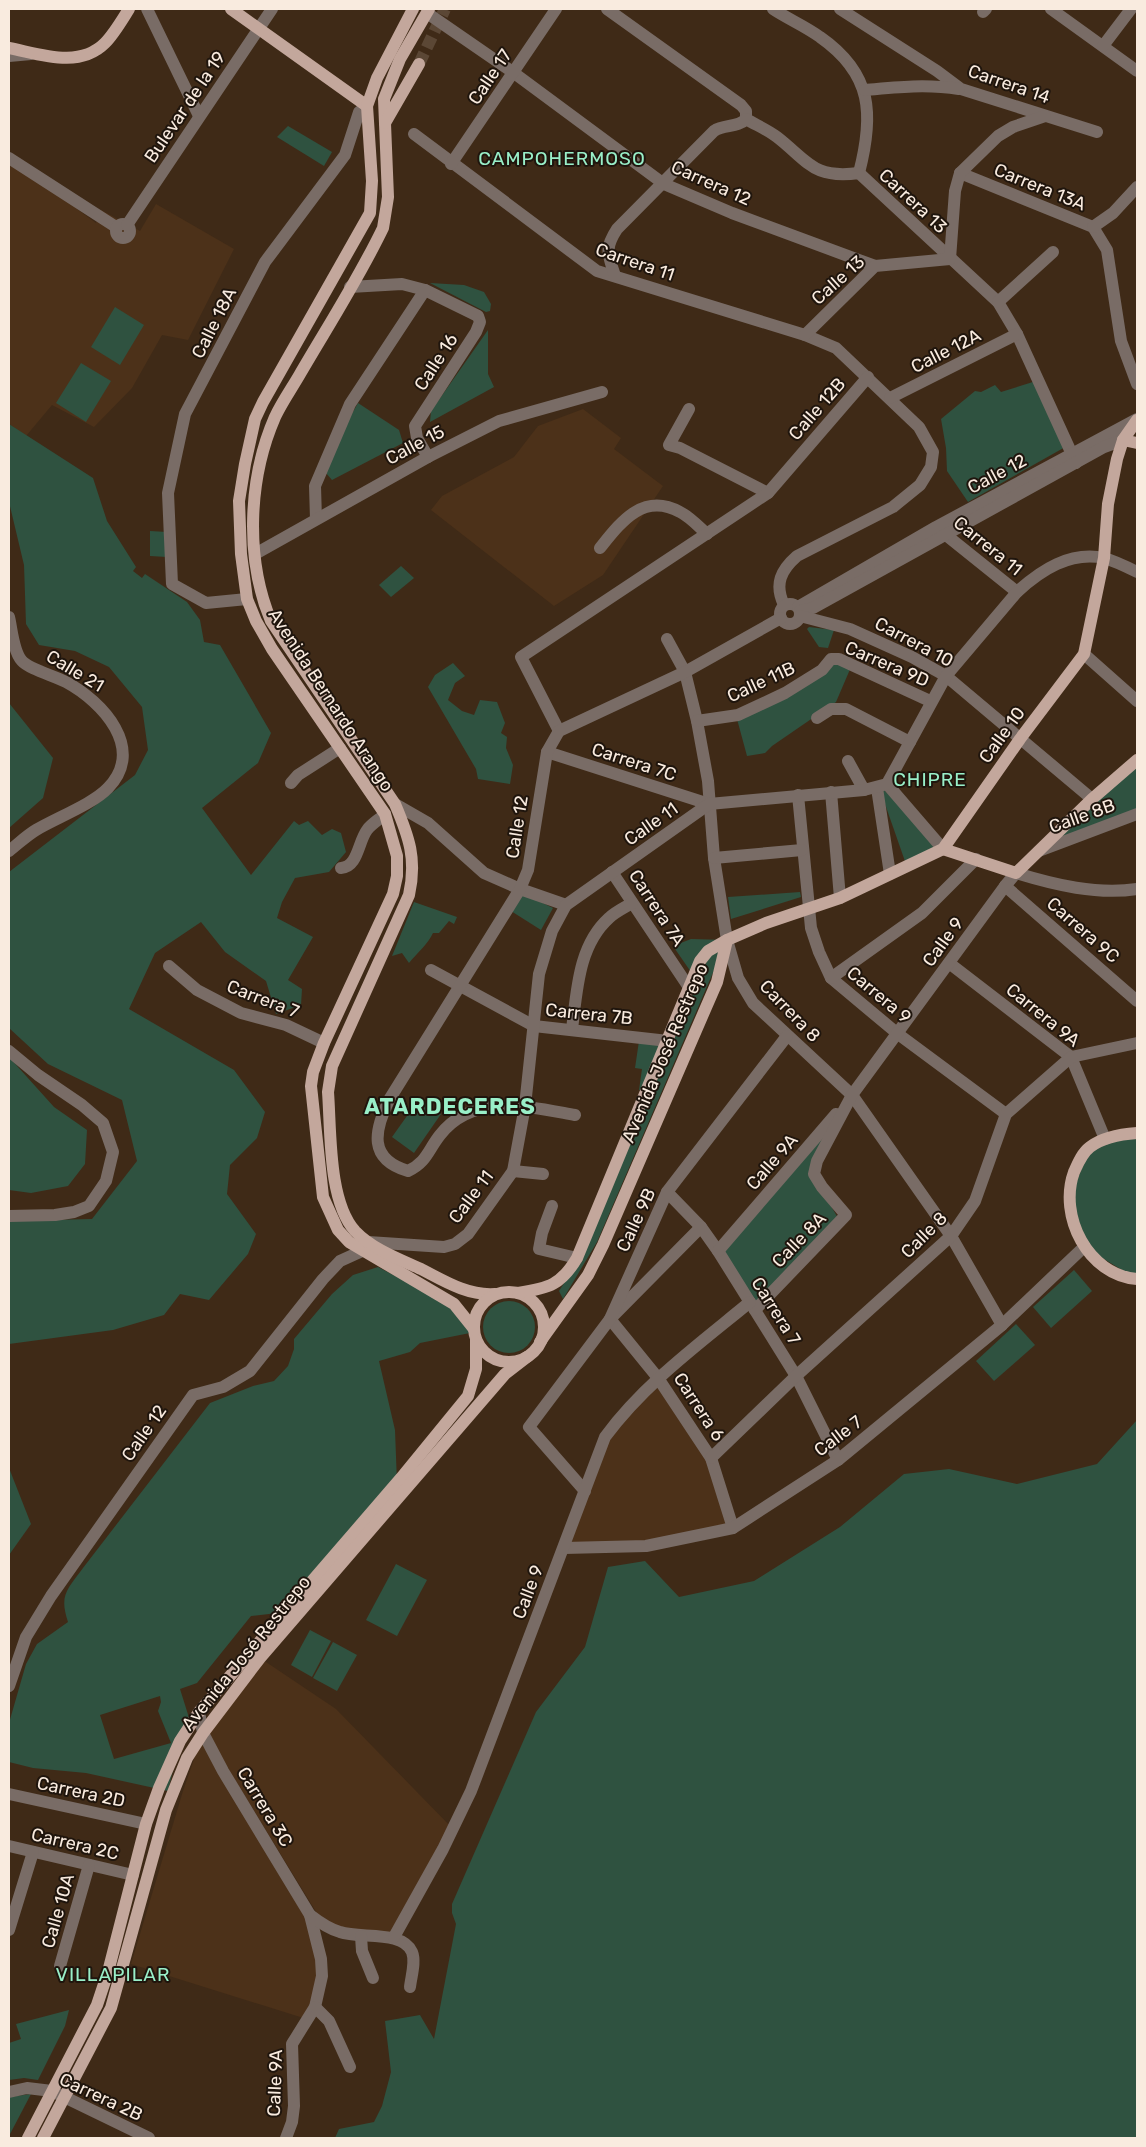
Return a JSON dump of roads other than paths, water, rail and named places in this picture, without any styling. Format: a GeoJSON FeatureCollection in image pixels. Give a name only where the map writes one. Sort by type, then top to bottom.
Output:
{"type":"FeatureCollection","features":[{"type":"Feature","properties":{"kind":"main road"},"geometry":{"type":"LineString","coordinates":[[9,48],[39,54],[76,58],[98,49],[106,42],[129,9]]}},
{"type":"Feature","properties":{"kind":"main road"},"geometry":{"type":"LineString","coordinates":[[231,9],[366,106]]}},
{"type":"Feature","properties":{"kind":"main road","name":"Avenida Bernardo Arango"},"geometry":{"type":"LineString","coordinates":[[414,9],[377,78],[366,106],[372,181],[370,213],[255,419],[239,501],[240,554],[247,599],[256,621],[272,649],[385,814],[397,856],[393,894],[324,1043],[313,1072],[311,1086],[323,1197],[338,1230],[454,1304],[475,1334]]}},
{"type":"Feature","properties":{"kind":"main road","name":"Avenida Bernardo Arango"},"geometry":{"type":"LineString","coordinates":[[428,11],[400,59],[384,99],[387,213],[377,241],[275,417],[264,451],[255,495],[255,554],[262,600],[271,621],[395,804],[408,836],[413,859],[411,887],[332,1066],[328,1092],[338,1202],[349,1223],[365,1246],[452,1285],[484,1295],[495,1294]]}},
{"type":"Feature","properties":{"kind":"main road"},"geometry":{"type":"LineString","coordinates":[[385,123],[419,64]]}},
{"type":"Feature","properties":{"kind":"main road","name":"Calle 10"},"geometry":{"type":"LineString","coordinates":[[727,940],[766,923],[840,898],[943,849],[1020,739],[1084,654],[1104,558],[1108,504],[1117,458],[1123,440],[1137,419]]}},
{"type":"Feature","properties":{"kind":"main road"},"geometry":{"type":"LineString","coordinates":[[1123,440],[1137,443]]}},
{"type":"Feature","properties":{"kind":"main road","name":"Calle 9"},"geometry":{"type":"LineString","coordinates":[[1016,873],[1092,799],[1137,760]]}},
{"type":"Feature","properties":{"kind":"main road"},"geometry":{"type":"LineString","coordinates":[[943,849],[1016,873]]}},
{"type":"Feature","properties":{"kind":"main road","name":"Avenida José Restrepo"},"geometry":{"type":"LineString","coordinates":[[518,1293],[552,1286],[561,1280],[577,1258],[700,961],[708,951],[727,940]]}},
{"type":"Feature","properties":{"kind":"main road","name":"Avenida José Restrepo"},"geometry":{"type":"LineString","coordinates":[[540,1342],[588,1275],[603,1245],[718,982],[727,940]]}},
{"type":"Feature","properties":{"kind":"main road"},"geometry":{"type":"LineString","coordinates":[[1137,1133],[1105,1139],[1091,1146],[1084,1153],[1072,1179],[1070,1197],[1071,1215],[1084,1247],[1110,1270],[1137,1279]]}},
{"type":"Feature","properties":{"kind":"main road"},"geometry":{"type":"LineString","coordinates":[[518,1293],[531,1301],[540,1313],[543,1322],[540,1342],[527,1357],[518,1360],[498,1360],[489,1355],[475,1334],[479,1308],[495,1294],[518,1293]]}},
{"type":"Feature","properties":{"kind":"main road","name":"Avenida José Restrepo"},"geometry":{"type":"LineString","coordinates":[[28,2138],[97,2005],[146,1824],[159,1788],[180,1741],[199,1712],[399,1481],[468,1396],[476,1374],[478,1357],[475,1334]]}},
{"type":"Feature","properties":{"kind":"main road","name":"Avenida José Restrepo"},"geometry":{"type":"LineString","coordinates":[[43,2138],[111,2008],[166,1810],[187,1758],[203,1733],[260,1658],[505,1374],[527,1357]]}},
{"type":"Feature","properties":{"kind":"street"},"geometry":{"type":"LineString","coordinates":[[146,9],[199,116]]}},
{"type":"Feature","properties":{"kind":"street","name":"Bulevar de la 19"},"geometry":{"type":"LineString","coordinates":[[9,158],[122,226],[272,9]]}},
{"type":"Feature","properties":{"kind":"street","name":"Calle 17"},"geometry":{"type":"LineString","coordinates":[[451,164],[556,9]]}},
{"type":"Feature","properties":{"kind":"street","name":"Carrera 13"},"geometry":{"type":"LineString","coordinates":[[607,9],[741,105],[746,111],[746,119],[776,137],[815,170],[841,176],[859,173],[998,302],[1016,334],[1074,458]]}},
{"type":"Feature","properties":{"kind":"street"},"geometry":{"type":"LineString","coordinates":[[773,9],[820,36],[845,58],[865,90],[866,146],[859,173]]}},
{"type":"Feature","properties":{"kind":"street","name":"Carrera 14"},"geometry":{"type":"LineString","coordinates":[[840,9],[937,71],[960,89],[1097,132]]}},
{"type":"Feature","properties":{"kind":"street"},"geometry":{"type":"LineString","coordinates":[[1050,9],[1137,71]]}},
{"type":"Feature","properties":{"kind":"street"},"geometry":{"type":"LineString","coordinates":[[1103,46],[1131,9]]}},
{"type":"Feature","properties":{"kind":"street","name":"Carrera 12"},"geometry":{"type":"LineString","coordinates":[[428,11],[664,184],[732,213],[875,266]]}},
{"type":"Feature","properties":{"kind":"street"},"geometry":{"type":"LineString","coordinates":[[9,56],[39,54]]}},
{"type":"Feature","properties":{"kind":"street"},"geometry":{"type":"LineString","coordinates":[[865,90],[936,85],[960,89]]}},
{"type":"Feature","properties":{"kind":"street","name":"Calle 18A"},"geometry":{"type":"LineString","coordinates":[[247,599],[206,602],[172,584],[168,494],[186,414],[265,262],[345,155],[357,117],[366,106]]}},
{"type":"Feature","properties":{"kind":"street"},"geometry":{"type":"LineString","coordinates":[[950,259],[955,191],[960,173],[998,136],[1013,127],[1045,116]]}},
{"type":"Feature","properties":{"kind":"street"},"geometry":{"type":"LineString","coordinates":[[615,276],[609,256],[608,243],[617,229],[664,184],[714,131],[723,126],[741,124],[746,119]]}},
{"type":"Feature","properties":{"kind":"street","name":"Carrera 11"},"geometry":{"type":"LineString","coordinates":[[414,134],[587,266],[805,335],[836,348],[868,377]]}},
{"type":"Feature","properties":{"kind":"street","name":"Carrera 13A"},"geometry":{"type":"LineString","coordinates":[[960,173],[1093,227],[1107,250],[1121,341],[1137,384]]}},
{"type":"Feature","properties":{"kind":"street"},"geometry":{"type":"LineString","coordinates":[[1093,227],[1113,213],[1137,187]]}},
{"type":"Feature","properties":{"kind":"street"},"geometry":{"type":"LineString","coordinates":[[998,302],[1053,252]]}},
{"type":"Feature","properties":{"kind":"street","name":"Calle 13"},"geometry":{"type":"LineString","coordinates":[[805,335],[875,266],[950,259]]}},
{"type":"Feature","properties":{"kind":"street"},"geometry":{"type":"LineString","coordinates":[[316,519],[314,486],[350,404],[425,290],[402,284],[350,287]]}},
{"type":"Feature","properties":{"kind":"street","name":"Calle 16"},"geometry":{"type":"LineString","coordinates":[[425,290],[478,316],[480,322],[476,332],[415,426],[417,438],[428,457]]}},
{"type":"Feature","properties":{"kind":"street","name":"Calle 12A"},"geometry":{"type":"LineString","coordinates":[[890,398],[1016,334]]}},
{"type":"Feature","properties":{"kind":"street","name":"Calle 12B"},"geometry":{"type":"LineString","coordinates":[[559,731],[521,656],[768,493],[868,377],[919,427],[932,452],[931,467],[920,485],[893,507],[797,556],[785,566],[779,583],[784,605]]}},
{"type":"Feature","properties":{"kind":"street","name":"Calle 15"},"geometry":{"type":"LineString","coordinates":[[255,554],[428,457],[517,414],[602,392]]}},
{"type":"Feature","properties":{"kind":"street"},"geometry":{"type":"LineString","coordinates":[[689,409],[669,445],[680,448],[768,493]]}},
{"type":"Feature","properties":{"kind":"street","name":"Calle 12"},"geometry":{"type":"LineString","coordinates":[[799,611],[813,608],[941,531],[1074,458],[1137,419]]}},
{"type":"Feature","properties":{"kind":"street","name":"Calle 12"},"geometry":{"type":"LineString","coordinates":[[1074,458],[1123,440]]}},
{"type":"Feature","properties":{"kind":"street"},"geometry":{"type":"LineString","coordinates":[[600,548],[620,523],[646,506],[664,505],[681,512],[707,534]]}},
{"type":"Feature","properties":{"kind":"street","name":"Carrera 11"},"geometry":{"type":"LineString","coordinates":[[941,531],[1017,592]]}},
{"type":"Feature","properties":{"kind":"street"},"geometry":{"type":"LineString","coordinates":[[890,874],[882,786],[910,742],[930,701],[946,676],[1017,592],[1050,566],[1071,558],[1104,558],[1137,572]]}},
{"type":"Feature","properties":{"kind":"street"},"geometry":{"type":"LineString","coordinates":[[794,604],[799,611],[794,623],[789,624],[781,618],[781,608],[784,605],[794,604]]}},
{"type":"Feature","properties":{"kind":"street","name":"Carrera 10"},"geometry":{"type":"LineString","coordinates":[[799,611],[850,629],[912,657],[946,676],[1092,799]]}},
{"type":"Feature","properties":{"kind":"street","name":"Calle 21"},"geometry":{"type":"LineString","coordinates":[[9,617],[17,652],[22,661],[68,683],[101,707],[119,734],[123,756],[120,773],[107,789],[34,831],[9,851]]}},
{"type":"Feature","properties":{"kind":"street"},"geometry":{"type":"LineString","coordinates":[[559,731],[684,672],[781,618]]}},
{"type":"Feature","properties":{"kind":"street","name":"Carrera 8"},"geometry":{"type":"LineString","coordinates":[[667,639],[684,672],[697,721],[708,781],[714,858],[727,940],[738,978],[753,1003],[852,1095],[951,1236],[1002,1325]]}},
{"type":"Feature","properties":{"kind":"street"},"geometry":{"type":"LineString","coordinates":[[1084,654],[1137,701]]}},
{"type":"Feature","properties":{"kind":"street","name":"Carrera 9D"},"geometry":{"type":"LineString","coordinates":[[831,659],[838,659],[930,701]]}},
{"type":"Feature","properties":{"kind":"street","name":"Calle 11B"},"geometry":{"type":"LineString","coordinates":[[697,721],[738,715],[752,709],[785,693],[822,670],[831,659]]}},
{"type":"Feature","properties":{"kind":"street"},"geometry":{"type":"LineString","coordinates":[[817,718],[831,710],[846,709],[910,742]]}},
{"type":"Feature","properties":{"kind":"street","name":"Calle 12"},"geometry":{"type":"LineString","coordinates":[[525,1106],[481,1108],[466,1112],[454,1119],[439,1135],[421,1165],[408,1171],[393,1167],[380,1152],[376,1139],[379,1122],[389,1100],[462,987],[520,889],[528,870],[547,752],[559,731]]}},
{"type":"Feature","properties":{"kind":"street"},"geometry":{"type":"LineString","coordinates":[[291,784],[298,775],[340,748]]}},
{"type":"Feature","properties":{"kind":"street","name":"Carrera 7C"},"geometry":{"type":"LineString","coordinates":[[547,752],[710,804]]}},
{"type":"Feature","properties":{"kind":"street"},"geometry":{"type":"LineString","coordinates":[[848,760],[864,790]]}},
{"type":"Feature","properties":{"kind":"street"},"geometry":{"type":"LineString","coordinates":[[882,786],[943,849]]}},
{"type":"Feature","properties":{"kind":"street","name":"Calle 11"},"geometry":{"type":"LineString","coordinates":[[365,1246],[444,1247],[455,1244],[468,1234],[513,1171],[525,1106],[539,974],[552,931],[566,905],[710,804],[864,790],[882,786]]}},
{"type":"Feature","properties":{"kind":"street"},"geometry":{"type":"LineString","coordinates":[[831,792],[840,898]]}},
{"type":"Feature","properties":{"kind":"street","name":"Carrera 9"},"geometry":{"type":"LineString","coordinates":[[798,795],[808,910],[819,952],[831,978],[898,1034],[1006,1114]]}},
{"type":"Feature","properties":{"kind":"street"},"geometry":{"type":"LineString","coordinates":[[395,804],[428,823],[484,873],[520,889],[566,905]]}},
{"type":"Feature","properties":{"kind":"street"},"geometry":{"type":"LineString","coordinates":[[341,868],[347,868],[352,864],[367,830],[385,814]]}},
{"type":"Feature","properties":{"kind":"street","name":"Calle 8B"},"geometry":{"type":"LineString","coordinates":[[1038,851],[1137,814]]}},
{"type":"Feature","properties":{"kind":"street"},"geometry":{"type":"LineString","coordinates":[[714,858],[802,850]]}},
{"type":"Feature","properties":{"kind":"street"},"geometry":{"type":"LineString","coordinates":[[831,978],[922,913],[976,859]]}},
{"type":"Feature","properties":{"kind":"street","name":"Carrera 7A"},"geometry":{"type":"LineString","coordinates":[[612,872],[690,989]]}},
{"type":"Feature","properties":{"kind":"street"},"geometry":{"type":"LineString","coordinates":[[1016,873],[1060,886],[1137,889]]}},
{"type":"Feature","properties":{"kind":"street","name":"Calle 9"},"geometry":{"type":"LineString","coordinates":[[846,1215],[822,1187],[814,1174],[817,1161],[852,1095],[1016,873]]}},
{"type":"Feature","properties":{"kind":"street","name":"Carrera 9C"},"geometry":{"type":"LineString","coordinates":[[1005,886],[1137,1001]]}},
{"type":"Feature","properties":{"kind":"street"},"geometry":{"type":"LineString","coordinates":[[572,1029],[583,960],[591,941],[610,917],[632,903]]}},
{"type":"Feature","properties":{"kind":"street","name":"Carrera 9A"},"geometry":{"type":"LineString","coordinates":[[949,963],[1071,1057],[1105,1139]]}},
{"type":"Feature","properties":{"kind":"street","name":"Carrera 7"},"geometry":{"type":"LineString","coordinates":[[169,966],[197,990],[240,1013],[286,1025],[324,1043]]}},
{"type":"Feature","properties":{"kind":"street","name":"Carrera 7B"},"geometry":{"type":"LineString","coordinates":[[431,970],[534,1026],[668,1041]]}},
{"type":"Feature","properties":{"kind":"street","name":"Calle 9B"},"geometry":{"type":"LineString","coordinates":[[585,1491],[529,1426],[610,1319],[667,1192],[787,1036]]}},
{"type":"Feature","properties":{"kind":"street","name":"Calle 8"},"geometry":{"type":"LineString","coordinates":[[711,1458],[796,1376],[951,1236],[975,1201],[1006,1114],[1071,1057],[1137,1043]]}},
{"type":"Feature","properties":{"kind":"street"},"geometry":{"type":"LineString","coordinates":[[9,1051],[38,1075],[82,1105],[104,1123],[113,1152],[106,1181],[89,1206],[74,1212],[55,1215],[9,1216]]}},
{"type":"Feature","properties":{"kind":"street","name":"Calle 9A"},"geometry":{"type":"LineString","coordinates":[[718,1251],[852,1095]]}},
{"type":"Feature","properties":{"kind":"street"},"geometry":{"type":"LineString","coordinates":[[525,1106],[575,1115]]}},
{"type":"Feature","properties":{"kind":"street"},"geometry":{"type":"LineString","coordinates":[[513,1171],[543,1174]]}},
{"type":"Feature","properties":{"kind":"street","name":"Carrera 7"},"geometry":{"type":"LineString","coordinates":[[667,1192],[701,1227],[718,1251],[796,1376],[838,1460]]}},
{"type":"Feature","properties":{"kind":"street"},"geometry":{"type":"LineString","coordinates":[[552,1206],[542,1234],[540,1249],[577,1258]]}},
{"type":"Feature","properties":{"kind":"street","name":"Calle 8A"},"geometry":{"type":"LineString","coordinates":[[752,1306],[846,1215]]}},
{"type":"Feature","properties":{"kind":"street"},"geometry":{"type":"LineString","coordinates":[[610,1319],[701,1227]]}},
{"type":"Feature","properties":{"kind":"street","name":"Calle 12"},"geometry":{"type":"LineString","coordinates":[[9,1686],[26,1636],[51,1596],[193,1395],[223,1387],[250,1371],[323,1279],[340,1261],[365,1246]]}},
{"type":"Feature","properties":{"kind":"street","name":"Calle 7"},"geometry":{"type":"LineString","coordinates":[[564,1548],[646,1546],[733,1528],[838,1460],[1002,1325],[1084,1247]]}},
{"type":"Feature","properties":{"kind":"street","name":"Calle 9"},"geometry":{"type":"LineString","coordinates":[[394,1937],[442,1849],[470,1791],[605,1437],[627,1407],[658,1378],[752,1306]]}},
{"type":"Feature","properties":{"kind":"street","name":"Carrera 6"},"geometry":{"type":"LineString","coordinates":[[610,1319],[658,1378],[711,1458],[733,1528]]}},
{"type":"Feature","properties":{"kind":"street","name":"Carrera 3C"},"geometry":{"type":"LineString","coordinates":[[199,1712],[203,1733],[223,1771],[310,1915]]}},
{"type":"Feature","properties":{"kind":"street","name":"Carrera 2D"},"geometry":{"type":"LineString","coordinates":[[9,1794],[146,1824]]}},
{"type":"Feature","properties":{"kind":"street","name":"Carrera 2C"},"geometry":{"type":"LineString","coordinates":[[9,1846],[133,1875]]}},
{"type":"Feature","properties":{"kind":"street"},"geometry":{"type":"LineString","coordinates":[[9,1930],[33,1852]]}},
{"type":"Feature","properties":{"kind":"street","name":"Calle 10A"},"geometry":{"type":"LineString","coordinates":[[60,1966],[89,1865]]}},
{"type":"Feature","properties":{"kind":"street"},"geometry":{"type":"LineString","coordinates":[[310,1915],[341,1933],[394,1937],[412,1951],[410,1987]]}},
{"type":"Feature","properties":{"kind":"street","name":"Calle 9A"},"geometry":{"type":"LineString","coordinates":[[286,2138],[292,2122],[294,2106],[292,2044],[315,2007],[322,1976],[321,1959],[310,1915]]}},
{"type":"Feature","properties":{"kind":"street"},"geometry":{"type":"LineString","coordinates":[[361,1936],[362,1951],[373,1978]]}},
{"type":"Feature","properties":{"kind":"street"},"geometry":{"type":"LineString","coordinates":[[315,2007],[329,2021],[350,2067]]}},
{"type":"Feature","properties":{"kind":"street","name":"Carrera 2B"},"geometry":{"type":"LineString","coordinates":[[9,2092],[27,2088],[52,2091],[149,2138]]}},
{"type":"Feature","properties":{"kind":"tunnel"},"geometry":{"type":"LineString","coordinates":[[419,64],[445,9]]}},
{"type":"Feature","properties":{"kind":"district","name":"CAMPOHERMOSO"},"geometry":{"type":"Point","coordinates":[562,158]}},
{"type":"Feature","properties":{"kind":"district","name":"CHIPRE"},"geometry":{"type":"Point","coordinates":[930,779]}},
{"type":"Feature","properties":{"kind":"district","name":"ATARDECERES"},"geometry":{"type":"Point","coordinates":[450,1106]}},
{"type":"Feature","properties":{"kind":"district","name":"VILLAPILAR"},"geometry":{"type":"Point","coordinates":[113,1974]}}]}
